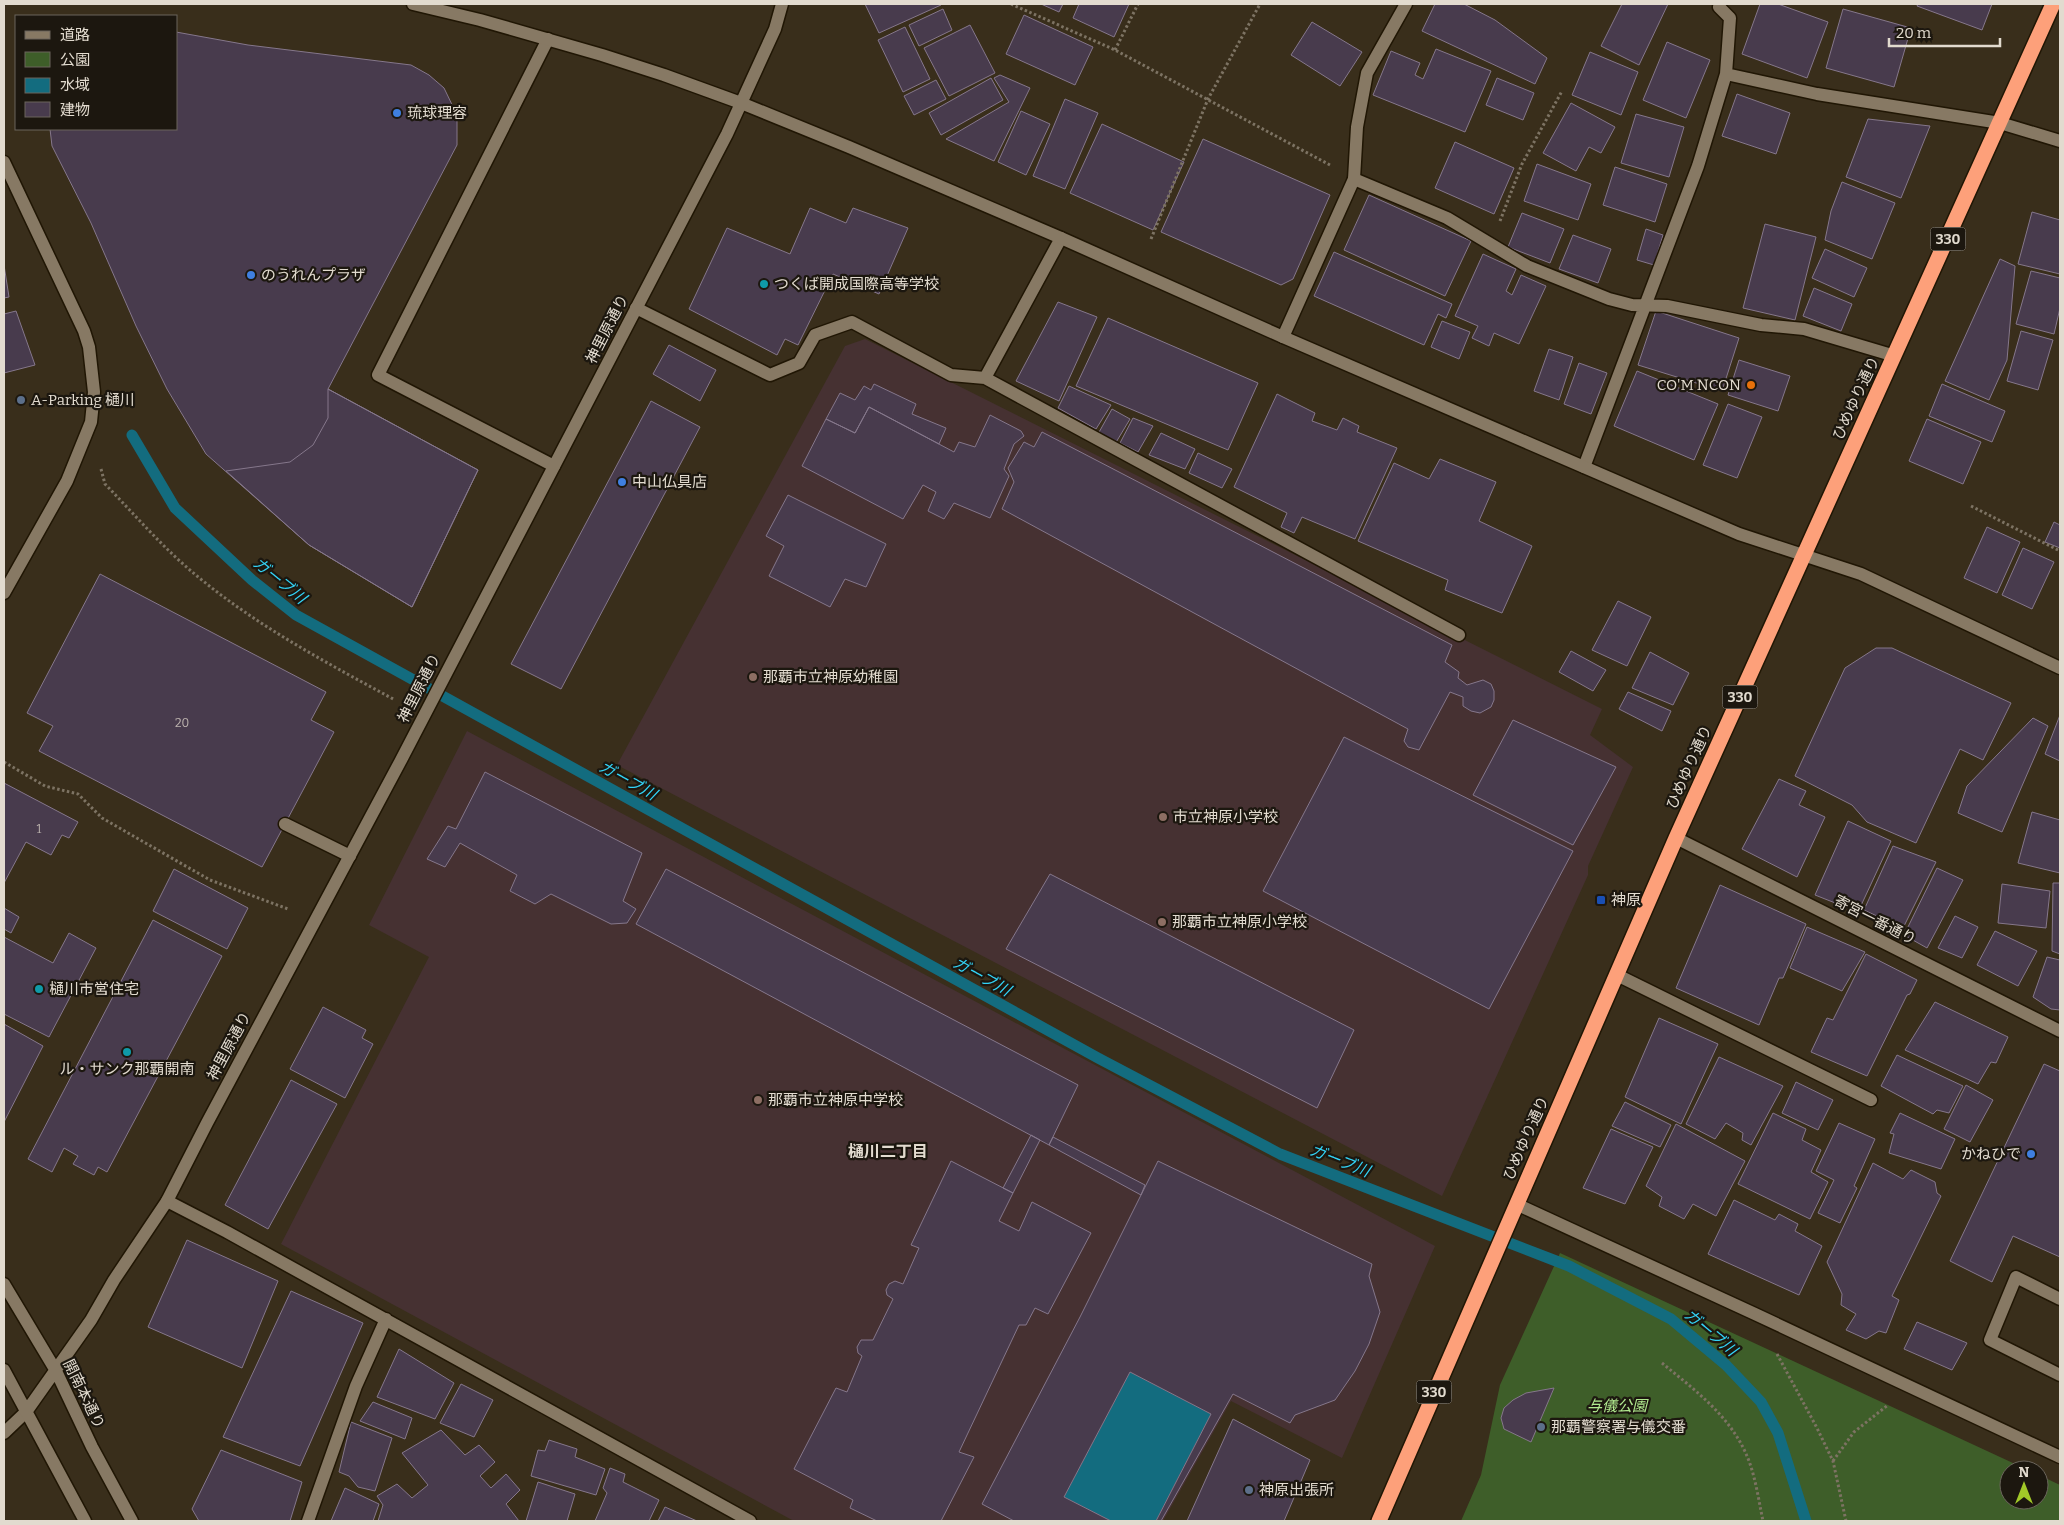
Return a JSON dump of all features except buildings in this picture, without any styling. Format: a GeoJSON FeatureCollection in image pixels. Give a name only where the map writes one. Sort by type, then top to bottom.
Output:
{"type":"FeatureCollection","features":[{"type":"Feature","properties":{"kind":"highway","name":"ひめゆり通り"},"geometry":{"type":"LineString","coordinates":[[1379,1521],[1489,1264],[1676,838],[1802,555],[1895,356],[2053,4]]}},
{"type":"Feature","properties":{"kind":"street"},"geometry":{"type":"LineString","coordinates":[[414,4],[548,39],[664,75],[873,157],[1739,534],[1861,574],[2059,665]]}},
{"type":"Feature","properties":{"kind":"street","name":"神里原通り"},"geometry":{"type":"LineString","coordinates":[[4,1433],[26,1412],[56,1371],[167,1201],[215,1106],[430,704],[741,104],[775,29],[782,4]]}},
{"type":"Feature","properties":{"kind":"street"},"geometry":{"type":"LineString","coordinates":[[1283,337],[1354,179],[1357,127],[1367,73],[1406,4]]}},
{"type":"Feature","properties":{"kind":"street"},"geometry":{"type":"LineString","coordinates":[[1584,467],[1690,191],[1726,74],[1730,18],[1718,5]]}},
{"type":"Feature","properties":{"kind":"street"},"geometry":{"type":"LineString","coordinates":[[548,39],[378,375],[554,466]]}},
{"type":"Feature","properties":{"kind":"street"},"geometry":{"type":"LineString","coordinates":[[1726,74],[1817,94],[2000,122],[2060,141]]}},
{"type":"Feature","properties":{"kind":"street"},"geometry":{"type":"LineString","coordinates":[[4,162],[84,331],[89,347],[94,392],[90,422],[67,481],[4,593]]}},
{"type":"Feature","properties":{"kind":"street"},"geometry":{"type":"LineString","coordinates":[[1354,179],[1447,218],[1527,266],[1609,299],[1632,305],[1667,306],[1761,325],[1804,329],[1895,356]]}},
{"type":"Feature","properties":{"kind":"street"},"geometry":{"type":"LineString","coordinates":[[985,378],[1061,238]]}},
{"type":"Feature","properties":{"kind":"street"},"geometry":{"type":"LineString","coordinates":[[636,308],[770,375],[799,364],[815,334],[852,322],[951,374],[985,378],[1459,634]]}},
{"type":"Feature","properties":{"kind":"street"},"geometry":{"type":"LineString","coordinates":[[285,824],[350,856]]}},
{"type":"Feature","properties":{"kind":"street","name":"寄宮一番通り"},"geometry":{"type":"LineString","coordinates":[[1676,838],[2060,1031]]}},
{"type":"Feature","properties":{"kind":"street"},"geometry":{"type":"LineString","coordinates":[[1617,975],[1871,1100]]}},
{"type":"Feature","properties":{"kind":"street"},"geometry":{"type":"LineString","coordinates":[[167,1201],[235,1236],[750,1521]]}},
{"type":"Feature","properties":{"kind":"street"},"geometry":{"type":"LineString","coordinates":[[1516,1204],[1911,1386],[2060,1457]]}},
{"type":"Feature","properties":{"kind":"street"},"geometry":{"type":"LineString","coordinates":[[2060,1299],[2016,1277],[1990,1340],[2060,1375]]}},
{"type":"Feature","properties":{"kind":"street","name":"開南本通り"},"geometry":{"type":"LineString","coordinates":[[4,1284],[56,1371],[92,1447],[132,1521]]}},
{"type":"Feature","properties":{"kind":"street"},"geometry":{"type":"LineString","coordinates":[[308,1521],[356,1386],[386,1319]]}},
{"type":"Feature","properties":{"kind":"street"},"geometry":{"type":"LineString","coordinates":[[4,1370],[84,1521]]}},
{"type":"Feature","properties":{"kind":"path"},"geometry":{"type":"LineString","coordinates":[[1011,4],[1115,50],[1354,179]]}},
{"type":"Feature","properties":{"kind":"path"},"geometry":{"type":"LineString","coordinates":[[1115,50],[1138,4]]}},
{"type":"Feature","properties":{"kind":"path"},"geometry":{"type":"LineString","coordinates":[[1151,239],[1208,99],[1260,4]]}},
{"type":"Feature","properties":{"kind":"path"},"geometry":{"type":"LineString","coordinates":[[1490,244],[1522,164],[1562,90]]}},
{"type":"Feature","properties":{"kind":"path"},"geometry":{"type":"LineString","coordinates":[[101,466],[105,484],[196,576],[244,612],[394,700]]}},
{"type":"Feature","properties":{"kind":"path"},"geometry":{"type":"LineString","coordinates":[[1971,506],[2060,551]]}},
{"type":"Feature","properties":{"kind":"path"},"geometry":{"type":"LineString","coordinates":[[4,762],[45,786],[78,794],[102,818],[210,880],[288,909]]}},
{"type":"Feature","properties":{"kind":"path"},"geometry":{"type":"LineString","coordinates":[[1776,1352],[1833,1461],[1846,1521]]}},
{"type":"Feature","properties":{"kind":"path"},"geometry":{"type":"LineString","coordinates":[[1662,1363],[1707,1400],[1736,1433],[1750,1461],[1763,1521]]}},
{"type":"Feature","properties":{"kind":"path"},"geometry":{"type":"LineString","coordinates":[[1833,1461],[1854,1432],[1911,1386]]}},
{"type":"Feature","properties":{"kind":"shaded area","name":"市立神原小学校"},"geometry":{"type":"Polygon","coordinates":[[[865,339],[1602,709],[1590,735],[1633,767],[1588,866],[1588,875],[1442,1196],[617,765],[845,346],[865,339]]]}},
{"type":"Feature","properties":{"kind":"shaded area","name":"那覇市立神原中学校"},"geometry":{"type":"Polygon","coordinates":[[[467,731],[1435,1246],[1342,1458],[1231,1401],[1163,1521],[794,1521],[281,1244],[429,957],[369,925],[467,731]]]}},
{"type":"Feature","properties":{"kind":"green space","name":"与儀公園"},"geometry":{"type":"Polygon","coordinates":[[[1560,1253],[2006,1460],[1999,1460],[1999,1510],[2049,1510],[2049,1480],[2060,1485],[2060,1521],[1461,1521],[1481,1475],[1500,1385],[1560,1253]]]}},
{"type":"Feature","properties":{"kind":"water"},"geometry":{"type":"Polygon","coordinates":[[[1130,1372],[1211,1414],[1156,1521],[1111,1521],[1064,1497],[1130,1372]]]}},
{"type":"Feature","properties":{"kind":"waterway","name":"ガーブ川"},"geometry":{"type":"LineString","coordinates":[[132,435],[175,508],[252,580],[296,615],[1098,1058],[1280,1154],[1569,1266],[1671,1319],[1726,1365],[1761,1402],[1778,1433],[1806,1521]]}},
{"type":"Feature","properties":{"kind":"place","name":"琉球理容"},"geometry":{"type":"Point","coordinates":[397,113]}},
{"type":"Feature","properties":{"kind":"place","name":"のうれんプラザ"},"geometry":{"type":"Point","coordinates":[251,275]}},
{"type":"Feature","properties":{"kind":"place","name":"つくば開成国際高等学校"},"geometry":{"type":"Point","coordinates":[764,284]}},
{"type":"Feature","properties":{"kind":"place","name":"CO'M NCON"},"geometry":{"type":"Point","coordinates":[1751,385]}},
{"type":"Feature","properties":{"kind":"place","name":"A-Parking 樋川"},"geometry":{"type":"Point","coordinates":[21,400]}},
{"type":"Feature","properties":{"kind":"place","name":"中山仏具店"},"geometry":{"type":"Point","coordinates":[622,482]}},
{"type":"Feature","properties":{"kind":"place","name":"那覇市立神原幼稚園"},"geometry":{"type":"Point","coordinates":[753,677]}},
{"type":"Feature","properties":{"kind":"place","name":"市立神原小学校"},"geometry":{"type":"Point","coordinates":[1163,817]}},
{"type":"Feature","properties":{"kind":"place","name":"神原"},"geometry":{"type":"Point","coordinates":[1601,900]}},
{"type":"Feature","properties":{"kind":"place","name":"那覇市立神原小学校"},"geometry":{"type":"Point","coordinates":[1162,922]}},
{"type":"Feature","properties":{"kind":"place","name":"樋川市営住宅"},"geometry":{"type":"Point","coordinates":[39,989]}},
{"type":"Feature","properties":{"kind":"place","name":"ル・サンク那覇開南"},"geometry":{"type":"Point","coordinates":[127,1052]}},
{"type":"Feature","properties":{"kind":"place","name":"那覇市立神原中学校"},"geometry":{"type":"Point","coordinates":[758,1100]}},
{"type":"Feature","properties":{"kind":"place","name":"かねひで"},"geometry":{"type":"Point","coordinates":[2031,1154]}},
{"type":"Feature","properties":{"kind":"place","name":"那覇警察署与儀交番"},"geometry":{"type":"Point","coordinates":[1541,1427]}},
{"type":"Feature","properties":{"kind":"place","name":"神原出張所"},"geometry":{"type":"Point","coordinates":[1249,1490]}},
{"type":"Feature","properties":{"kind":"district","name":"樋川二丁目"},"geometry":{"type":"Point","coordinates":[888,1151]}}]}
